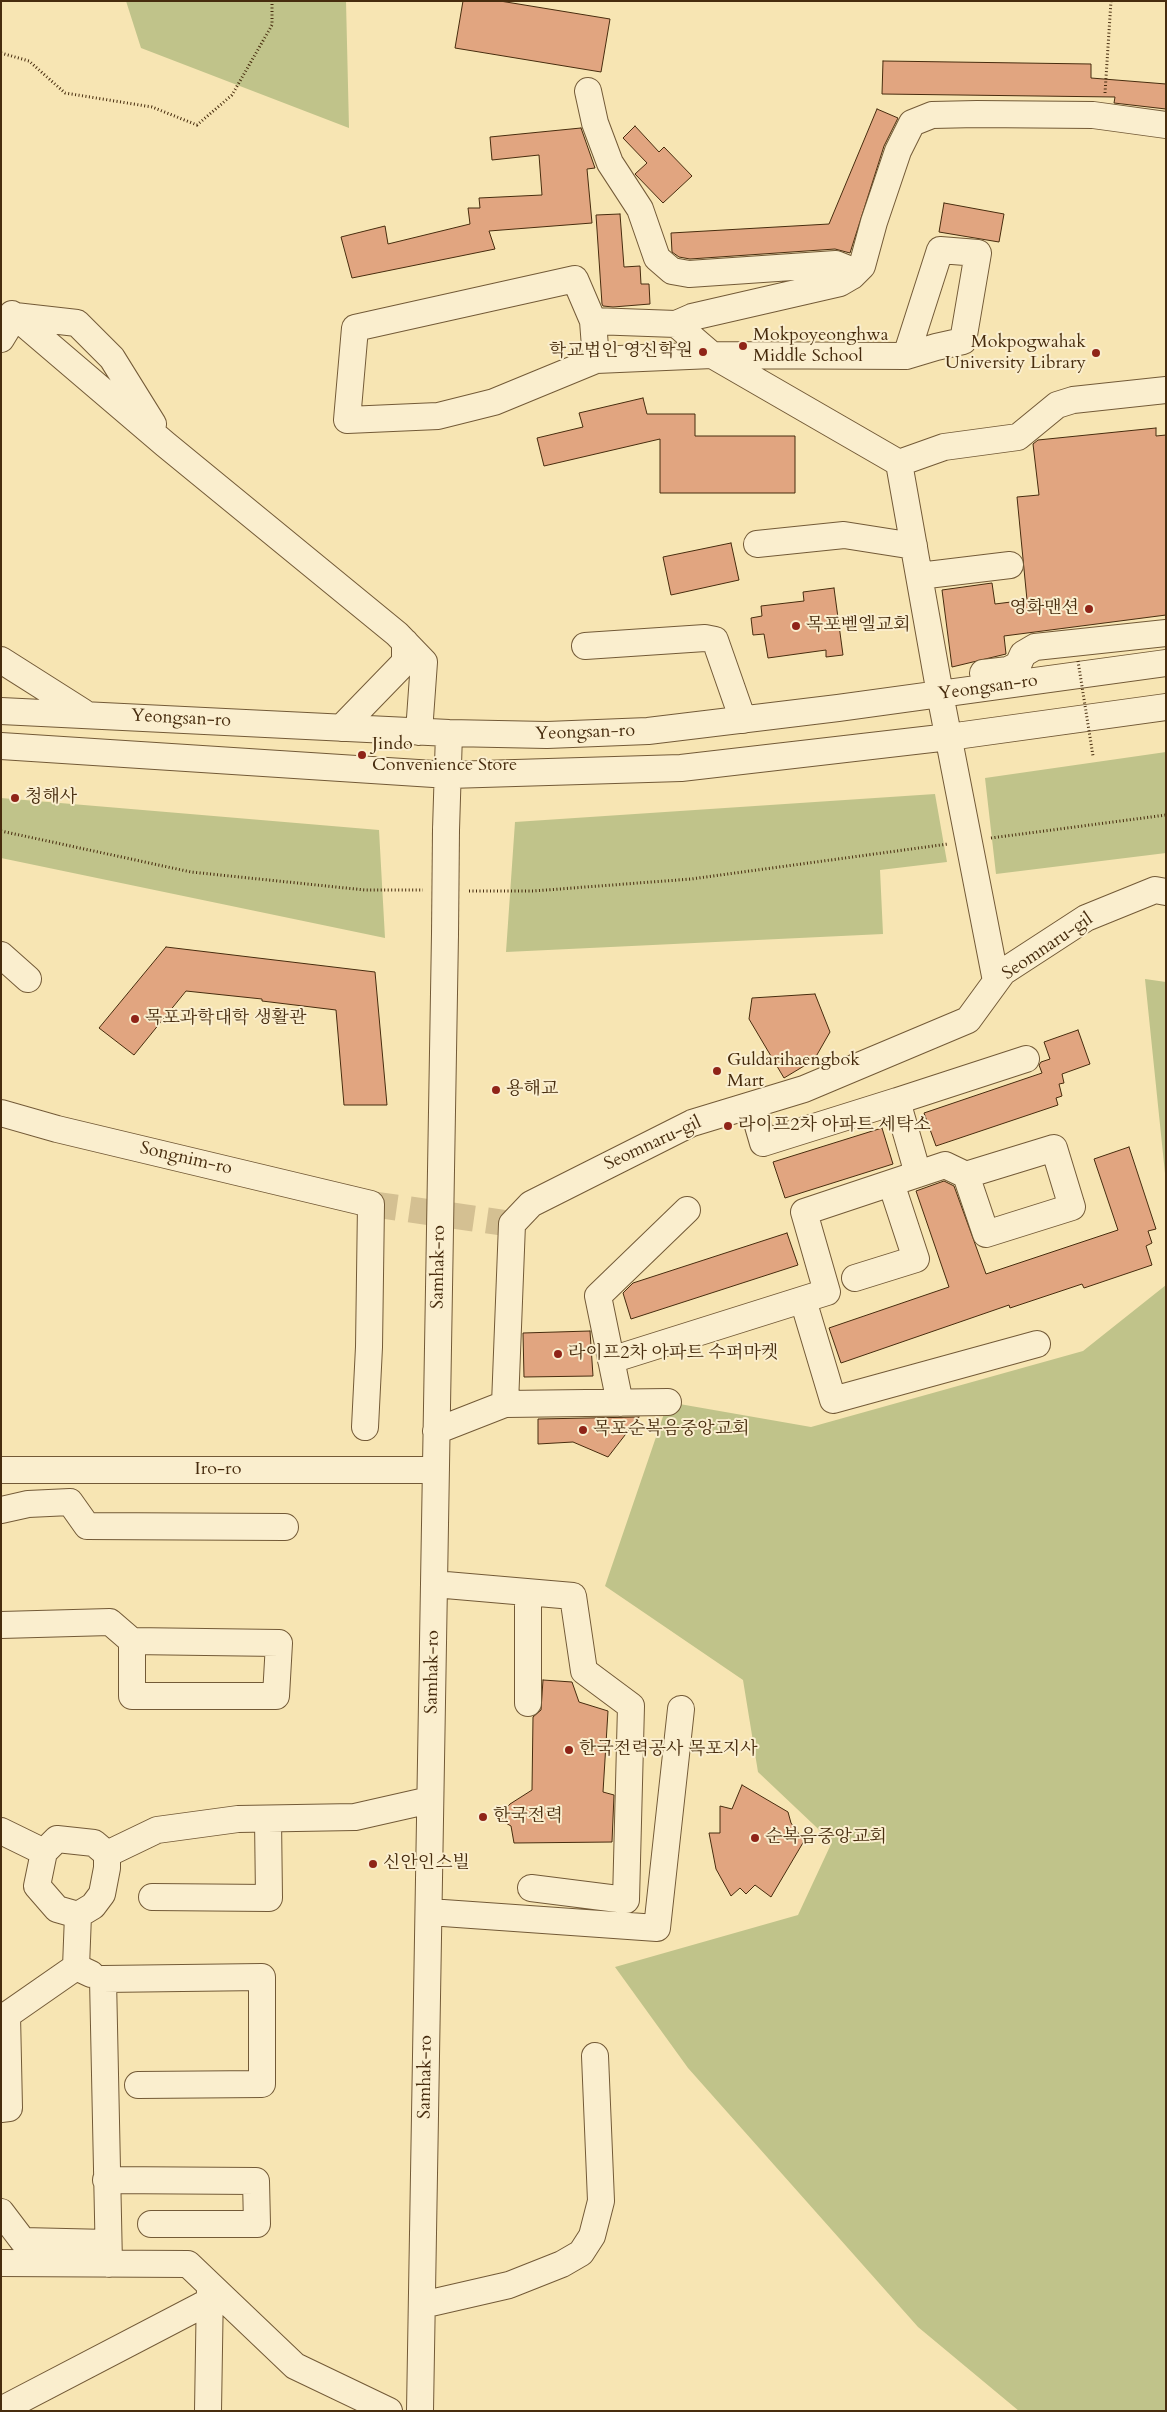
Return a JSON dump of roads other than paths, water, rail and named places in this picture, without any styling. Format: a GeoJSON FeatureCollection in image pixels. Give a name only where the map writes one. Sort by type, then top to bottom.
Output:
{"type":"FeatureCollection","features":[{"type":"Feature","properties":{"kind":"street"},"geometry":{"type":"LineString","coordinates":[[588,91],[595,123],[610,163],[640,210],[657,258],[672,271],[688,274],[836,264],[846,268],[852,276]]}},
{"type":"Feature","properties":{"kind":"street"},"geometry":{"type":"LineString","coordinates":[[593,321],[676,324],[692,317],[840,282],[852,276],[862,266],[874,222],[898,151],[912,123],[932,115],[1104,116],[1166,125]]}},
{"type":"Feature","properties":{"kind":"street"},"geometry":{"type":"LineString","coordinates":[[596,360],[593,321],[574,279],[356,328],[347,420],[438,416],[494,402],[596,360],[712,354],[906,356]]}},
{"type":"Feature","properties":{"kind":"street"},"geometry":{"type":"LineString","coordinates":[[1,339],[8,310]]}},
{"type":"Feature","properties":{"kind":"street"},"geometry":{"type":"LineString","coordinates":[[8,310],[165,444],[405,642],[424,662],[419,732]]}},
{"type":"Feature","properties":{"kind":"street"},"geometry":{"type":"LineString","coordinates":[[8,310],[77,323],[112,358],[165,444]]}},
{"type":"Feature","properties":{"kind":"street"},"geometry":{"type":"LineString","coordinates":[[676,324],[712,354],[899,463],[939,687],[996,981]]}},
{"type":"Feature","properties":{"kind":"street"},"geometry":{"type":"LineString","coordinates":[[899,463],[944,447],[1018,437],[1057,406],[1073,400],[1166,390]]}},
{"type":"Feature","properties":{"kind":"street"},"geometry":{"type":"LineString","coordinates":[[757,544],[844,535],[914,546]]}},
{"type":"Feature","properties":{"kind":"street"},"geometry":{"type":"LineString","coordinates":[[919,576],[1010,565]]}},
{"type":"Feature","properties":{"kind":"street"},"geometry":{"type":"LineString","coordinates":[[939,687],[1018,666],[1023,654],[1035,647],[1166,633]]}},
{"type":"Feature","properties":{"kind":"street"},"geometry":{"type":"LineString","coordinates":[[585,646],[705,638],[715,640],[743,720]]}},
{"type":"Feature","properties":{"kind":"street"},"geometry":{"type":"LineString","coordinates":[[342,728],[405,662],[405,642]]}},
{"type":"Feature","properties":{"kind":"street"},"geometry":{"type":"LineString","coordinates":[[1,660],[86,714]]}},
{"type":"Feature","properties":{"kind":"street","name":"Yeongsan-ro"},"geometry":{"type":"LineString","coordinates":[[1,711],[449,733],[546,735],[648,731],[743,720],[939,687],[1166,664]]}},
{"type":"Feature","properties":{"kind":"street"},"geometry":{"type":"LineString","coordinates":[[1,746],[449,775],[681,768],[949,737],[1166,707]]}},
{"type":"Feature","properties":{"kind":"street"},"geometry":{"type":"LineString","coordinates":[[449,733],[449,775]]}},
{"type":"Feature","properties":{"kind":"street","name":"Samhak-ro"},"geometry":{"type":"LineString","coordinates":[[420,2411],[446,830],[449,775]]}},
{"type":"Feature","properties":{"kind":"street","name":"Seomnaru-gil"},"geometry":{"type":"LineString","coordinates":[[505,1404],[512,1224],[530,1204],[692,1123],[804,1089],[968,1020],[1003,972],[1086,918],[1155,890],[1166,892]]}},
{"type":"Feature","properties":{"kind":"street"},"geometry":{"type":"LineString","coordinates":[[1,955],[28,979]]}},
{"type":"Feature","properties":{"kind":"street"},"geometry":{"type":"LineString","coordinates":[[752,1105],[763,1143],[1026,1058]]}},
{"type":"Feature","properties":{"kind":"street"},"geometry":{"type":"LineString","coordinates":[[897,1101],[918,1174]]}},
{"type":"Feature","properties":{"kind":"street","name":"Songnim-ro"},"geometry":{"type":"LineString","coordinates":[[1,1113],[57,1129],[371,1204],[370,1328],[365,1427]]}},
{"type":"Feature","properties":{"kind":"street"},"geometry":{"type":"LineString","coordinates":[[611,1360],[827,1292],[804,1212],[945,1165],[966,1174]]}},
{"type":"Feature","properties":{"kind":"street"},"geometry":{"type":"LineString","coordinates":[[855,1278],[916,1259],[891,1183]]}},
{"type":"Feature","properties":{"kind":"street"},"geometry":{"type":"LineString","coordinates":[[620,1403],[598,1296],[686,1210]]}},
{"type":"Feature","properties":{"kind":"street"},"geometry":{"type":"LineString","coordinates":[[803,1300],[833,1400],[1037,1344]]}},
{"type":"Feature","properties":{"kind":"street"},"geometry":{"type":"LineString","coordinates":[[436,1431],[505,1404],[668,1402]]}},
{"type":"Feature","properties":{"kind":"street","name":"Iro-ro"},"geometry":{"type":"LineString","coordinates":[[1,1470],[436,1470]]}},
{"type":"Feature","properties":{"kind":"street"},"geometry":{"type":"LineString","coordinates":[[1,1510],[28,1504],[70,1502],[87,1526],[285,1527]]}},
{"type":"Feature","properties":{"kind":"street"},"geometry":{"type":"LineString","coordinates":[[434,1584],[573,1596],[584,1672],[631,1706],[626,1900],[531,1888]]}},
{"type":"Feature","properties":{"kind":"street"},"geometry":{"type":"LineString","coordinates":[[528,1593],[528,1703]]}},
{"type":"Feature","properties":{"kind":"street"},"geometry":{"type":"LineString","coordinates":[[1,1625],[110,1622],[132,1641],[279,1643],[276,1696],[132,1696],[132,1641]]}},
{"type":"Feature","properties":{"kind":"street"},"geometry":{"type":"LineString","coordinates":[[429,1912],[656,1928],[680,1709]]}},
{"type":"Feature","properties":{"kind":"street"},"geometry":{"type":"LineString","coordinates":[[107,1854],[157,1830],[238,1819],[355,1817],[430,1800]]}},
{"type":"Feature","properties":{"kind":"street"},"geometry":{"type":"LineString","coordinates":[[152,1896],[269,1898],[268,1819]]}},
{"type":"Feature","properties":{"kind":"street"},"geometry":{"type":"LineString","coordinates":[[1,1831],[44,1852]]}},
{"type":"Feature","properties":{"kind":"street"},"geometry":{"type":"LineString","coordinates":[[57,1839],[94,1843],[107,1854],[107,1868],[102,1894],[93,1906],[78,1914],[57,1909],[37,1886],[44,1852],[57,1839]]}},
{"type":"Feature","properties":{"kind":"street"},"geometry":{"type":"LineString","coordinates":[[76,1967],[78,1914]]}},
{"type":"Feature","properties":{"kind":"street"},"geometry":{"type":"LineString","coordinates":[[76,1967],[103,1979],[262,1977],[262,2084],[138,2085]]}},
{"type":"Feature","properties":{"kind":"street"},"geometry":{"type":"LineString","coordinates":[[1,2108],[9,2108],[4,2015],[76,1967]]}},
{"type":"Feature","properties":{"kind":"street"},"geometry":{"type":"LineString","coordinates":[[103,1979],[109,2254]]}},
{"type":"Feature","properties":{"kind":"street"},"geometry":{"type":"LineString","coordinates":[[422,2305],[509,2285],[562,2264],[580,2252],[592,2236],[601,2201],[595,2056]]}},
{"type":"Feature","properties":{"kind":"street"},"geometry":{"type":"LineString","coordinates":[[106,2180],[256,2181],[257,2224],[151,2224]]}},
{"type":"Feature","properties":{"kind":"street"},"geometry":{"type":"LineString","coordinates":[[8,2208],[23,2241],[188,2264],[210,2293],[295,2366],[389,2411]]}},
{"type":"Feature","properties":{"kind":"street"},"geometry":{"type":"LineString","coordinates":[[1,2263],[109,2254]]}},
{"type":"Feature","properties":{"kind":"street"},"geometry":{"type":"LineString","coordinates":[[1,2410],[210,2293]]}},
{"type":"Feature","properties":{"kind":"street"},"geometry":{"type":"LineString","coordinates":[[208,2411],[210,2293]]}},
{"type":"Feature","properties":{"kind":"tunnel"},"geometry":{"type":"LineString","coordinates":[[371,1204],[512,1224]]}},
{"type":"Feature","properties":{"kind":"place","name":"Mokpoyeonghwa Middle School"},"geometry":{"type":"Point","coordinates":[743,346]}},
{"type":"Feature","properties":{"kind":"place","name":"학교법인 영신학원"},"geometry":{"type":"Point","coordinates":[703,352]}},
{"type":"Feature","properties":{"kind":"place","name":"Mokpogwahak University Library"},"geometry":{"type":"Point","coordinates":[1096,353]}},
{"type":"Feature","properties":{"kind":"place","name":"영화맨션"},"geometry":{"type":"Point","coordinates":[1089,609]}},
{"type":"Feature","properties":{"kind":"place","name":"목포벧엘교회"},"geometry":{"type":"Point","coordinates":[796,626]}},
{"type":"Feature","properties":{"kind":"place","name":"Jindo Convenience Store"},"geometry":{"type":"Point","coordinates":[362,755]}},
{"type":"Feature","properties":{"kind":"place","name":"청해사"},"geometry":{"type":"Point","coordinates":[15,798]}},
{"type":"Feature","properties":{"kind":"place","name":"목포과학대학 생활관"},"geometry":{"type":"Point","coordinates":[135,1019]}},
{"type":"Feature","properties":{"kind":"place","name":"Guldarihaengbok Mart"},"geometry":{"type":"Point","coordinates":[717,1071]}},
{"type":"Feature","properties":{"kind":"place","name":"용해교"},"geometry":{"type":"Point","coordinates":[496,1090]}},
{"type":"Feature","properties":{"kind":"place","name":"라이프2차 아파트 세탁소"},"geometry":{"type":"Point","coordinates":[728,1126]}},
{"type":"Feature","properties":{"kind":"place","name":"라이프2차 아파트 수퍼마켓"},"geometry":{"type":"Point","coordinates":[558,1354]}},
{"type":"Feature","properties":{"kind":"place","name":"목포순복음중앙교회"},"geometry":{"type":"Point","coordinates":[583,1430]}},
{"type":"Feature","properties":{"kind":"place","name":"한국전력공사 목포지사"},"geometry":{"type":"Point","coordinates":[569,1750]}},
{"type":"Feature","properties":{"kind":"place","name":"한국전력"},"geometry":{"type":"Point","coordinates":[483,1817]}},
{"type":"Feature","properties":{"kind":"place","name":"순복음중앙교회"},"geometry":{"type":"Point","coordinates":[755,1838]}},
{"type":"Feature","properties":{"kind":"place","name":"신안인스빌"},"geometry":{"type":"Point","coordinates":[373,1864]}}]}
